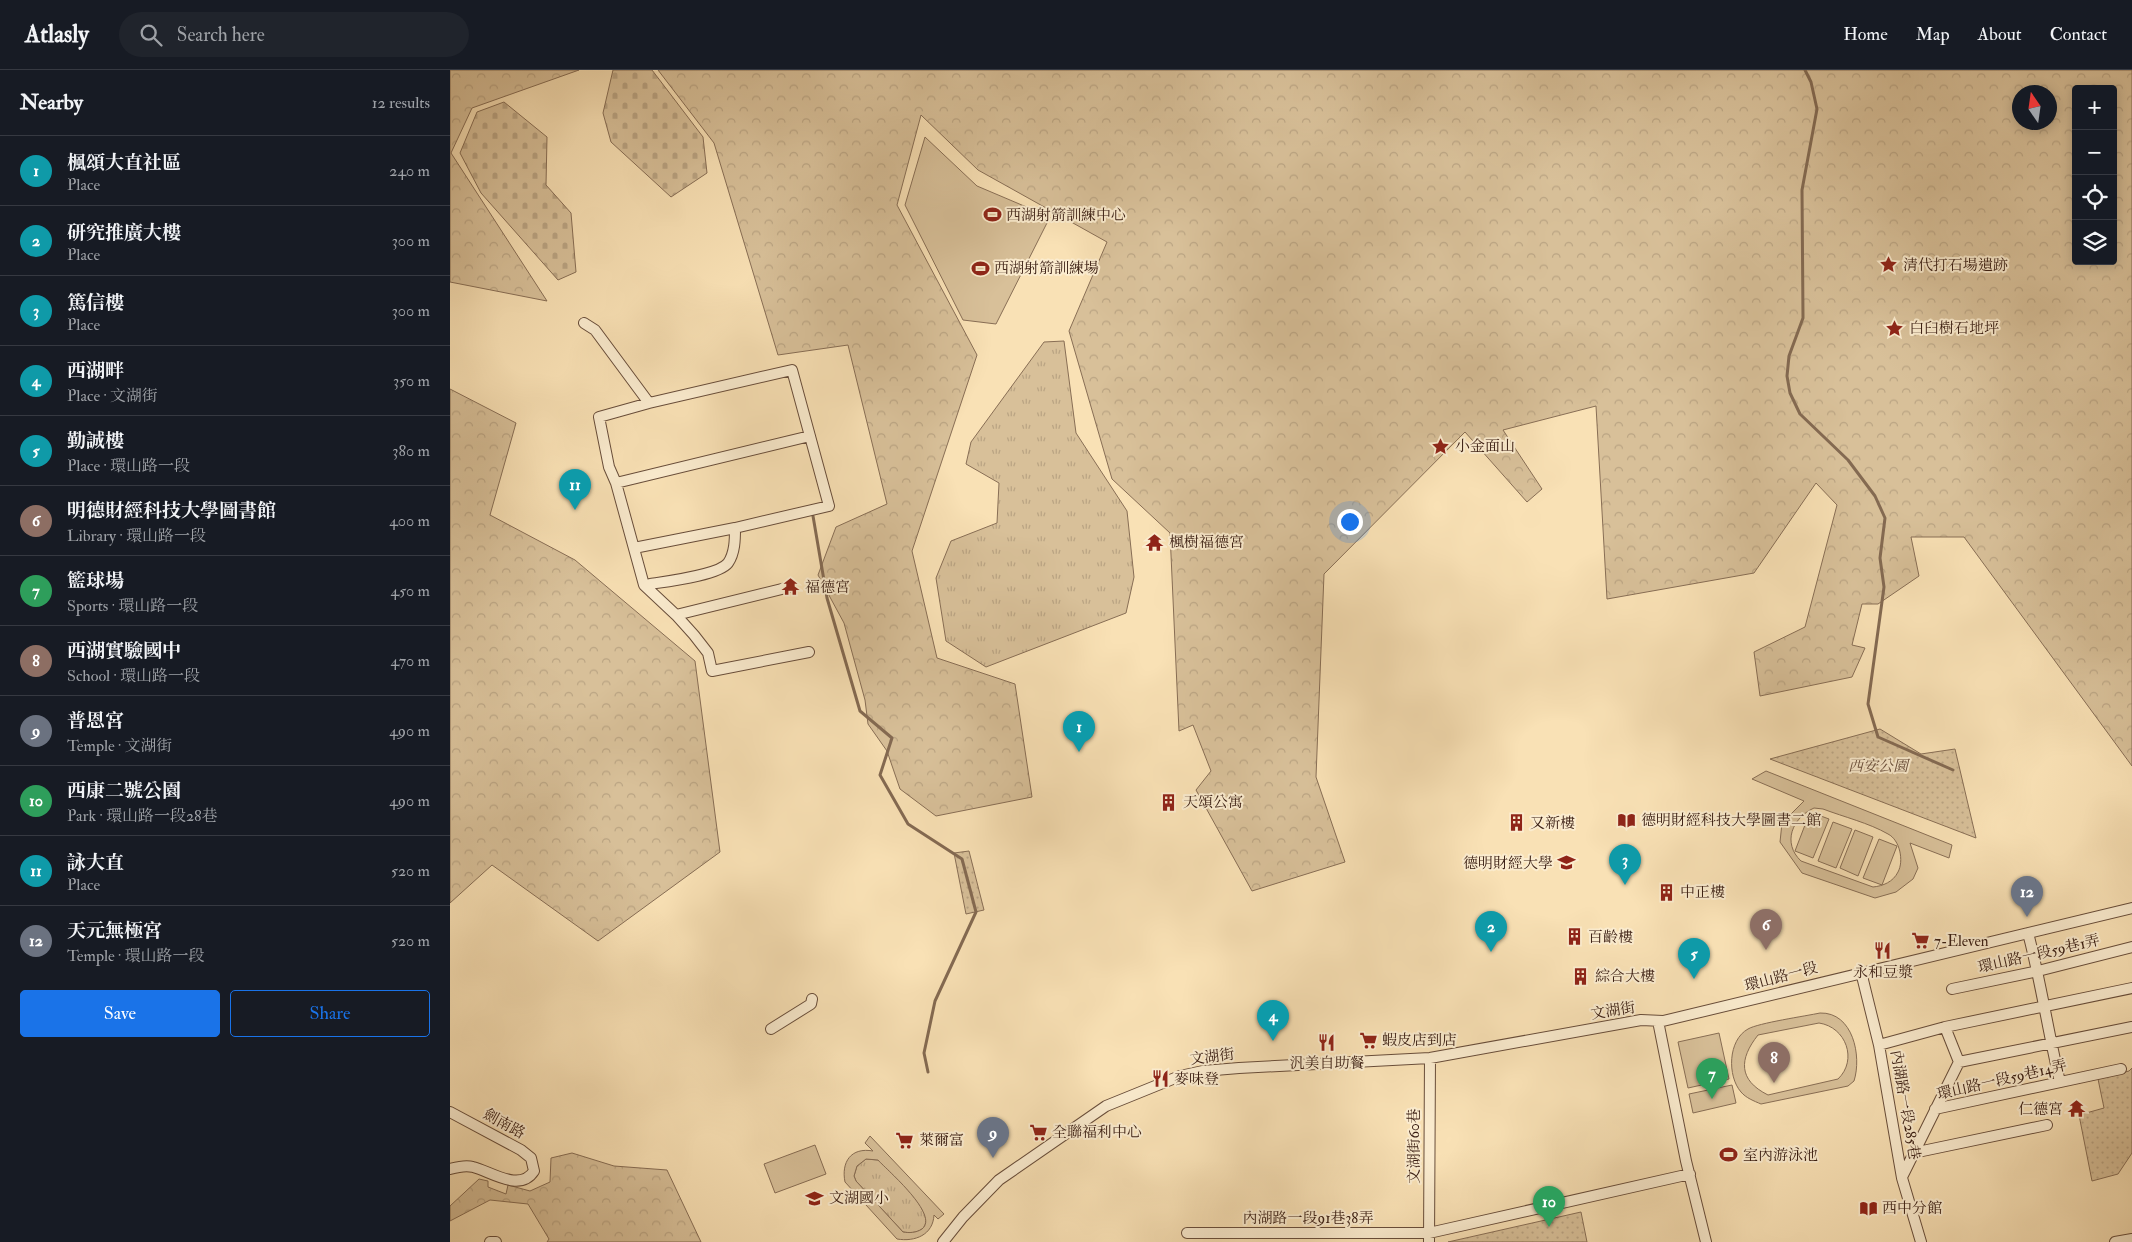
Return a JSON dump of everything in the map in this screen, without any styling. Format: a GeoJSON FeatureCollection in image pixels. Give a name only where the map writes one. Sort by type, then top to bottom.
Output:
{"type":"FeatureCollection","features":[{"type":"Feature","properties":{"kind":"street"},"geometry":{"type":"LineString","coordinates":[[584,323],[596,330],[649,403]]}},
{"type":"Feature","properties":{"kind":"street"},"geometry":{"type":"LineString","coordinates":[[634,548],[735,528],[829,506],[792,370],[649,403],[599,417],[609,467],[616,483],[644,585],[676,615],[708,653],[712,671],[809,652]]}},
{"type":"Feature","properties":{"kind":"street"},"geometry":{"type":"LineString","coordinates":[[616,483],[810,436]]}},
{"type":"Feature","properties":{"kind":"street"},"geometry":{"type":"LineString","coordinates":[[644,585],[686,578],[719,569],[728,563],[736,542],[735,528]]}},
{"type":"Feature","properties":{"kind":"street"},"geometry":{"type":"LineString","coordinates":[[676,615],[790,587]]}},
{"type":"Feature","properties":{"kind":"street","name":"環山路一段"},"geometry":{"type":"LineString","coordinates":[[1658,1022],[1731,1006],[1861,972],[2132,908]]}},
{"type":"Feature","properties":{"kind":"street"},"geometry":{"type":"LineString","coordinates":[[2028,933],[2038,971],[2043,1008],[2060,1082]]}},
{"type":"Feature","properties":{"kind":"street","name":"環山路一段59巷1弄"},"geometry":{"type":"LineString","coordinates":[[1952,989],[2038,971],[2132,947]]}},
{"type":"Feature","properties":{"kind":"street","name":"內湖路一段285巷"},"geometry":{"type":"LineString","coordinates":[[1861,972],[1879,1045],[1902,1178],[1921,1242]]}},
{"type":"Feature","properties":{"kind":"street"},"geometry":{"type":"LineString","coordinates":[[1879,1045],[1945,1026],[2043,1008],[2132,988]]}},
{"type":"Feature","properties":{"kind":"street"},"geometry":{"type":"LineString","coordinates":[[771,1029],[811,1004],[812,999]]}},
{"type":"Feature","properties":{"kind":"street","name":"文湖街"},"geometry":{"type":"LineString","coordinates":[[943,1242],[963,1217],[999,1180],[1106,1106],[1180,1076],[1203,1071],[1239,1068],[1430,1058],[1641,1020],[1658,1022]]}},
{"type":"Feature","properties":{"kind":"street"},"geometry":{"type":"LineString","coordinates":[[1658,1022],[1706,1242]]}},
{"type":"Feature","properties":{"kind":"street"},"geometry":{"type":"LineString","coordinates":[[1935,1109],[1959,1062],[1945,1026]]}},
{"type":"Feature","properties":{"kind":"street"},"geometry":{"type":"LineString","coordinates":[[1959,1062],[2132,1027]]}},
{"type":"Feature","properties":{"kind":"street","name":"文湖街60巷"},"geometry":{"type":"LineString","coordinates":[[1429,1238],[1430,1058]]}},
{"type":"Feature","properties":{"kind":"street","name":"環山路一段59巷14弄"},"geometry":{"type":"LineString","coordinates":[[1902,1178],[1935,1109],[2121,1069]]}},
{"type":"Feature","properties":{"kind":"street","name":"劍南路"},"geometry":{"type":"LineString","coordinates":[[450,1112],[521,1150],[531,1158],[534,1171],[522,1180],[510,1181],[472,1166],[450,1169]]}},
{"type":"Feature","properties":{"kind":"street"},"geometry":{"type":"LineString","coordinates":[[1913,1153],[2047,1125]]}},
{"type":"Feature","properties":{"kind":"street","name":"內湖路一段91巷38弄"},"geometry":{"type":"LineString","coordinates":[[1187,1233],[1429,1238],[1690,1174]]}},
{"type":"Feature","properties":{"kind":"street"},"geometry":{"type":"LineString","coordinates":[[2115,1242],[2132,1239]]}},
{"type":"Feature","properties":{"kind":"street"},"geometry":{"type":"LineString","coordinates":[[490,1242],[496,1242]]}},
{"type":"Feature","properties":{"kind":"green space"},"geometry":{"type":"Polygon","coordinates":[[[450,70],[579,70],[472,108],[451,153],[547,301],[450,282],[450,70]]]}},
{"type":"Feature","properties":{"kind":"green space"},"geometry":{"type":"Polygon","coordinates":[[[613,70],[652,70],[703,137],[707,173],[671,197],[611,142],[603,113],[613,70]]]}},
{"type":"Feature","properties":{"kind":"green space"},"geometry":{"type":"Polygon","coordinates":[[[658,70],[2132,70],[2132,766],[1964,537],[1911,537],[1919,576],[1878,604],[1862,604],[1852,645],[1865,648],[1852,677],[1760,696],[1754,652],[1805,627],[1837,505],[1816,483],[1754,573],[1607,599],[1596,406],[1503,430],[1542,489],[1527,502],[1465,432],[1324,574],[1316,777],[1345,862],[1252,891],[1196,790],[1211,771],[1193,725],[1179,731],[1170,533],[1112,479],[1069,331],[1107,242],[978,170],[921,115],[897,205],[977,355],[912,551],[937,658],[1015,684],[1032,797],[936,816],[900,789],[887,751],[868,724],[865,700],[844,623],[818,575],[836,527],[887,504],[848,345],[778,355],[714,143],[658,70]]]}},
{"type":"Feature","properties":{"kind":"green space"},"geometry":{"type":"Polygon","coordinates":[[[504,102],[547,137],[546,185],[571,213],[576,272],[558,280],[481,193],[460,153],[477,112],[504,102]]]}},
{"type":"Feature","properties":{"kind":"green space","name":"西湖射箭訓練場"},"geometry":{"type":"Polygon","coordinates":[[[925,137],[977,186],[1050,217],[996,324],[963,320],[905,205],[925,137]]]}},
{"type":"Feature","properties":{"kind":"green space"},"geometry":{"type":"Polygon","coordinates":[[[1064,341],[1076,433],[1127,511],[1134,577],[1126,613],[986,667],[946,641],[936,578],[951,541],[997,523],[999,483],[966,464],[971,442],[1044,342],[1064,341]]]}},
{"type":"Feature","properties":{"kind":"green space"},"geometry":{"type":"Polygon","coordinates":[[[450,389],[516,423],[490,515],[575,560],[695,661],[720,852],[598,941],[492,865],[450,903],[450,389]]]}},
{"type":"Feature","properties":{"kind":"green space","name":"西安公園"},"geometry":{"type":"Polygon","coordinates":[[[1880,729],[1921,754],[1955,749],[1976,838],[1770,759],[1880,729]]]}},
{"type":"Feature","properties":{"kind":"green space"},"geometry":{"type":"Polygon","coordinates":[[[1766,771],[1952,845],[1949,858],[1910,843],[1918,868],[1913,879],[1896,892],[1875,898],[1802,873],[1780,842],[1782,823],[1804,801],[1752,779],[1766,771]],[[1814,808],[1806,812],[1795,824],[1792,831],[1792,847],[1801,861],[1873,887],[1891,881],[1898,872],[1901,862],[1900,851],[1892,837],[1873,827],[1823,809],[1814,808]]]}},
{"type":"Feature","properties":{"kind":"green space"},"geometry":{"type":"Polygon","coordinates":[[[1810,812],[1829,819],[1813,858],[1795,851],[1810,812]]]}},
{"type":"Feature","properties":{"kind":"green space"},"geometry":{"type":"Polygon","coordinates":[[[1833,822],[1852,829],[1836,868],[1818,861],[1833,822]]]}},
{"type":"Feature","properties":{"kind":"green space"},"geometry":{"type":"Polygon","coordinates":[[[1855,830],[1873,837],[1858,876],[1840,868],[1855,830]]]}},
{"type":"Feature","properties":{"kind":"green space"},"geometry":{"type":"Polygon","coordinates":[[[1879,839],[1897,846],[1882,885],[1863,878],[1879,839]]]}},
{"type":"Feature","properties":{"kind":"green space"},"geometry":{"type":"Polygon","coordinates":[[[969,851],[984,910],[966,914],[954,853],[969,851]]]}},
{"type":"Feature","properties":{"kind":"green space"},"geometry":{"type":"Polygon","coordinates":[[[1820,1013],[1831,1015],[1840,1020],[1847,1027],[1852,1037],[1857,1060],[1854,1081],[1848,1086],[1761,1104],[1743,1094],[1736,1085],[1732,1068],[1733,1050],[1741,1034],[1748,1029],[1762,1024],[1820,1013]],[[1819,1023],[1758,1035],[1747,1052],[1745,1061],[1747,1076],[1751,1083],[1768,1095],[1838,1079],[1844,1071],[1848,1054],[1842,1037],[1828,1026],[1819,1023]]]}},
{"type":"Feature","properties":{"kind":"green space"},"geometry":{"type":"Polygon","coordinates":[[[1719,1033],[1729,1079],[1688,1088],[1678,1042],[1719,1033]]]}},
{"type":"Feature","properties":{"kind":"green space"},"geometry":{"type":"Polygon","coordinates":[[[2132,1068],[2132,1153],[2118,1174],[2092,1181],[2079,1115],[2104,1108],[2098,1079],[2129,1071],[2132,1068]]]}},
{"type":"Feature","properties":{"kind":"green space"},"geometry":{"type":"Polygon","coordinates":[[[1732,1085],[1736,1103],[1693,1113],[1689,1094],[1732,1085]]]}},
{"type":"Feature","properties":{"kind":"green space"},"geometry":{"type":"Polygon","coordinates":[[[870,1136],[944,1214],[938,1219],[934,1215],[930,1228],[922,1236],[904,1240],[897,1239],[845,1182],[846,1162],[849,1158],[859,1151],[873,1151],[865,1143],[870,1136]],[[866,1159],[857,1166],[854,1176],[856,1181],[903,1232],[922,1229],[926,1222],[919,1204],[878,1160],[866,1159]]]}},
{"type":"Feature","properties":{"kind":"green space"},"geometry":{"type":"Polygon","coordinates":[[[815,1145],[826,1174],[775,1193],[764,1164],[815,1145]]]}},
{"type":"Feature","properties":{"kind":"green space"},"geometry":{"type":"Polygon","coordinates":[[[572,1153],[614,1166],[667,1170],[701,1242],[547,1242],[549,1239],[528,1204],[490,1200],[450,1221],[450,1206],[479,1179],[488,1181],[488,1187],[506,1194],[508,1185],[530,1191],[550,1182],[551,1158],[572,1153]]]}},
{"type":"Feature","properties":{"kind":"green space"},"geometry":{"type":"Polygon","coordinates":[[[866,1159],[878,1160],[919,1203],[926,1222],[922,1229],[913,1232],[903,1232],[856,1181],[854,1176],[857,1166],[866,1159]]]}},
{"type":"Feature","properties":{"kind":"green space"},"geometry":{"type":"Polygon","coordinates":[[[1581,1212],[1587,1242],[1448,1242],[1581,1212]]]}},
{"type":"Feature","properties":{"kind":"waterway"},"geometry":{"type":"LineString","coordinates":[[1805,70],[1811,82],[1817,109],[1802,190],[1803,318],[1789,356],[1787,376],[1790,393],[1800,414],[1848,460],[1875,496],[1885,518],[1880,558],[1884,587],[1868,704],[1878,737],[1953,770]]}},
{"type":"Feature","properties":{"kind":"waterway"},"geometry":{"type":"LineString","coordinates":[[813,516],[827,598],[860,711],[892,738],[880,775],[908,824],[962,859],[976,912],[935,1001],[924,1053],[928,1072]]}},
{"type":"Feature","properties":{"kind":"place","name":"西湖射箭訓練中心"},"geometry":{"type":"Point","coordinates":[992,215]}},
{"type":"Feature","properties":{"kind":"place","name":"清代打石場遺跡"},"geometry":{"type":"Point","coordinates":[1889,265]}},
{"type":"Feature","properties":{"kind":"place","name":"西湖射箭訓練場"},"geometry":{"type":"Point","coordinates":[980,268]}},
{"type":"Feature","properties":{"kind":"place","name":"白臼樹石地坪"},"geometry":{"type":"Point","coordinates":[1895,328]}},
{"type":"Feature","properties":{"kind":"place","name":"小金面山"},"geometry":{"type":"Point","coordinates":[1441,446]}},
{"type":"Feature","properties":{"kind":"place","name":"詠大直"},"geometry":{"type":"Point","coordinates":[575,510]}},
{"type":"Feature","properties":{"kind":"place","name":"楓樹福德宮"},"geometry":{"type":"Point","coordinates":[1155,542]}},
{"type":"Feature","properties":{"kind":"place","name":"福德宮"},"geometry":{"type":"Point","coordinates":[791,587]}},
{"type":"Feature","properties":{"kind":"place","name":"楓頌大直社區"},"geometry":{"type":"Point","coordinates":[1079,752]}},
{"type":"Feature","properties":{"kind":"place","name":"天頌公寓"},"geometry":{"type":"Point","coordinates":[1169,802]}},
{"type":"Feature","properties":{"kind":"place","name":"德明財經科技大學圖書二館"},"geometry":{"type":"Point","coordinates":[1627,820]}},
{"type":"Feature","properties":{"kind":"place","name":"又新樓"},"geometry":{"type":"Point","coordinates":[1516,823]}},
{"type":"Feature","properties":{"kind":"place","name":"德明財經大學"},"geometry":{"type":"Point","coordinates":[1567,863]}},
{"type":"Feature","properties":{"kind":"place","name":"篤信樓"},"geometry":{"type":"Point","coordinates":[1625,885]}},
{"type":"Feature","properties":{"kind":"place","name":"中正樓"},"geometry":{"type":"Point","coordinates":[1666,892]}},
{"type":"Feature","properties":{"kind":"place","name":"天元無極宮"},"geometry":{"type":"Point","coordinates":[2027,917]}},
{"type":"Feature","properties":{"kind":"place","name":"百齡樓"},"geometry":{"type":"Point","coordinates":[1574,937]}},
{"type":"Feature","properties":{"kind":"place","name":"7-Eleven"},"geometry":{"type":"Point","coordinates":[1920,941]}},
{"type":"Feature","properties":{"kind":"place","name":"明德財經科技大學圖書館"},"geometry":{"type":"Point","coordinates":[1766,950]}},
{"type":"Feature","properties":{"kind":"place","name":"永和豆漿"},"geometry":{"type":"Point","coordinates":[1883,951]}},
{"type":"Feature","properties":{"kind":"place","name":"研究推廣大樓"},"geometry":{"type":"Point","coordinates":[1491,952]}},
{"type":"Feature","properties":{"kind":"place","name":"綜合大樓"},"geometry":{"type":"Point","coordinates":[1581,976]}},
{"type":"Feature","properties":{"kind":"place","name":"勤誠樓"},"geometry":{"type":"Point","coordinates":[1694,979]}},
{"type":"Feature","properties":{"kind":"place","name":"蝦皮店到店"},"geometry":{"type":"Point","coordinates":[1368,1040]}},
{"type":"Feature","properties":{"kind":"place","name":"西湖畔"},"geometry":{"type":"Point","coordinates":[1273,1041]}},
{"type":"Feature","properties":{"kind":"place","name":"汎美自助餐"},"geometry":{"type":"Point","coordinates":[1327,1042]}},
{"type":"Feature","properties":{"kind":"place","name":"麥味登"},"geometry":{"type":"Point","coordinates":[1160,1079]}},
{"type":"Feature","properties":{"kind":"place","name":"西湖實驗國中"},"geometry":{"type":"Point","coordinates":[1774,1083]}},
{"type":"Feature","properties":{"kind":"place","name":"籃球場"},"geometry":{"type":"Point","coordinates":[1712,1099]}},
{"type":"Feature","properties":{"kind":"place","name":"仁德宮"},"geometry":{"type":"Point","coordinates":[2077,1109]}},
{"type":"Feature","properties":{"kind":"place","name":"全聯福利中心"},"geometry":{"type":"Point","coordinates":[1038,1132]}},
{"type":"Feature","properties":{"kind":"place","name":"萊爾富"},"geometry":{"type":"Point","coordinates":[905,1140]}},
{"type":"Feature","properties":{"kind":"place","name":"室內游泳池"},"geometry":{"type":"Point","coordinates":[1729,1155]}},
{"type":"Feature","properties":{"kind":"place","name":"普恩宮"},"geometry":{"type":"Point","coordinates":[993,1158]}},
{"type":"Feature","properties":{"kind":"place","name":"文湖國小"},"geometry":{"type":"Point","coordinates":[815,1198]}},
{"type":"Feature","properties":{"kind":"place","name":"西中分館"},"geometry":{"type":"Point","coordinates":[1868,1208]}},
{"type":"Feature","properties":{"kind":"place","name":"西康二號公園"},"geometry":{"type":"Point","coordinates":[1549,1227]}}]}
